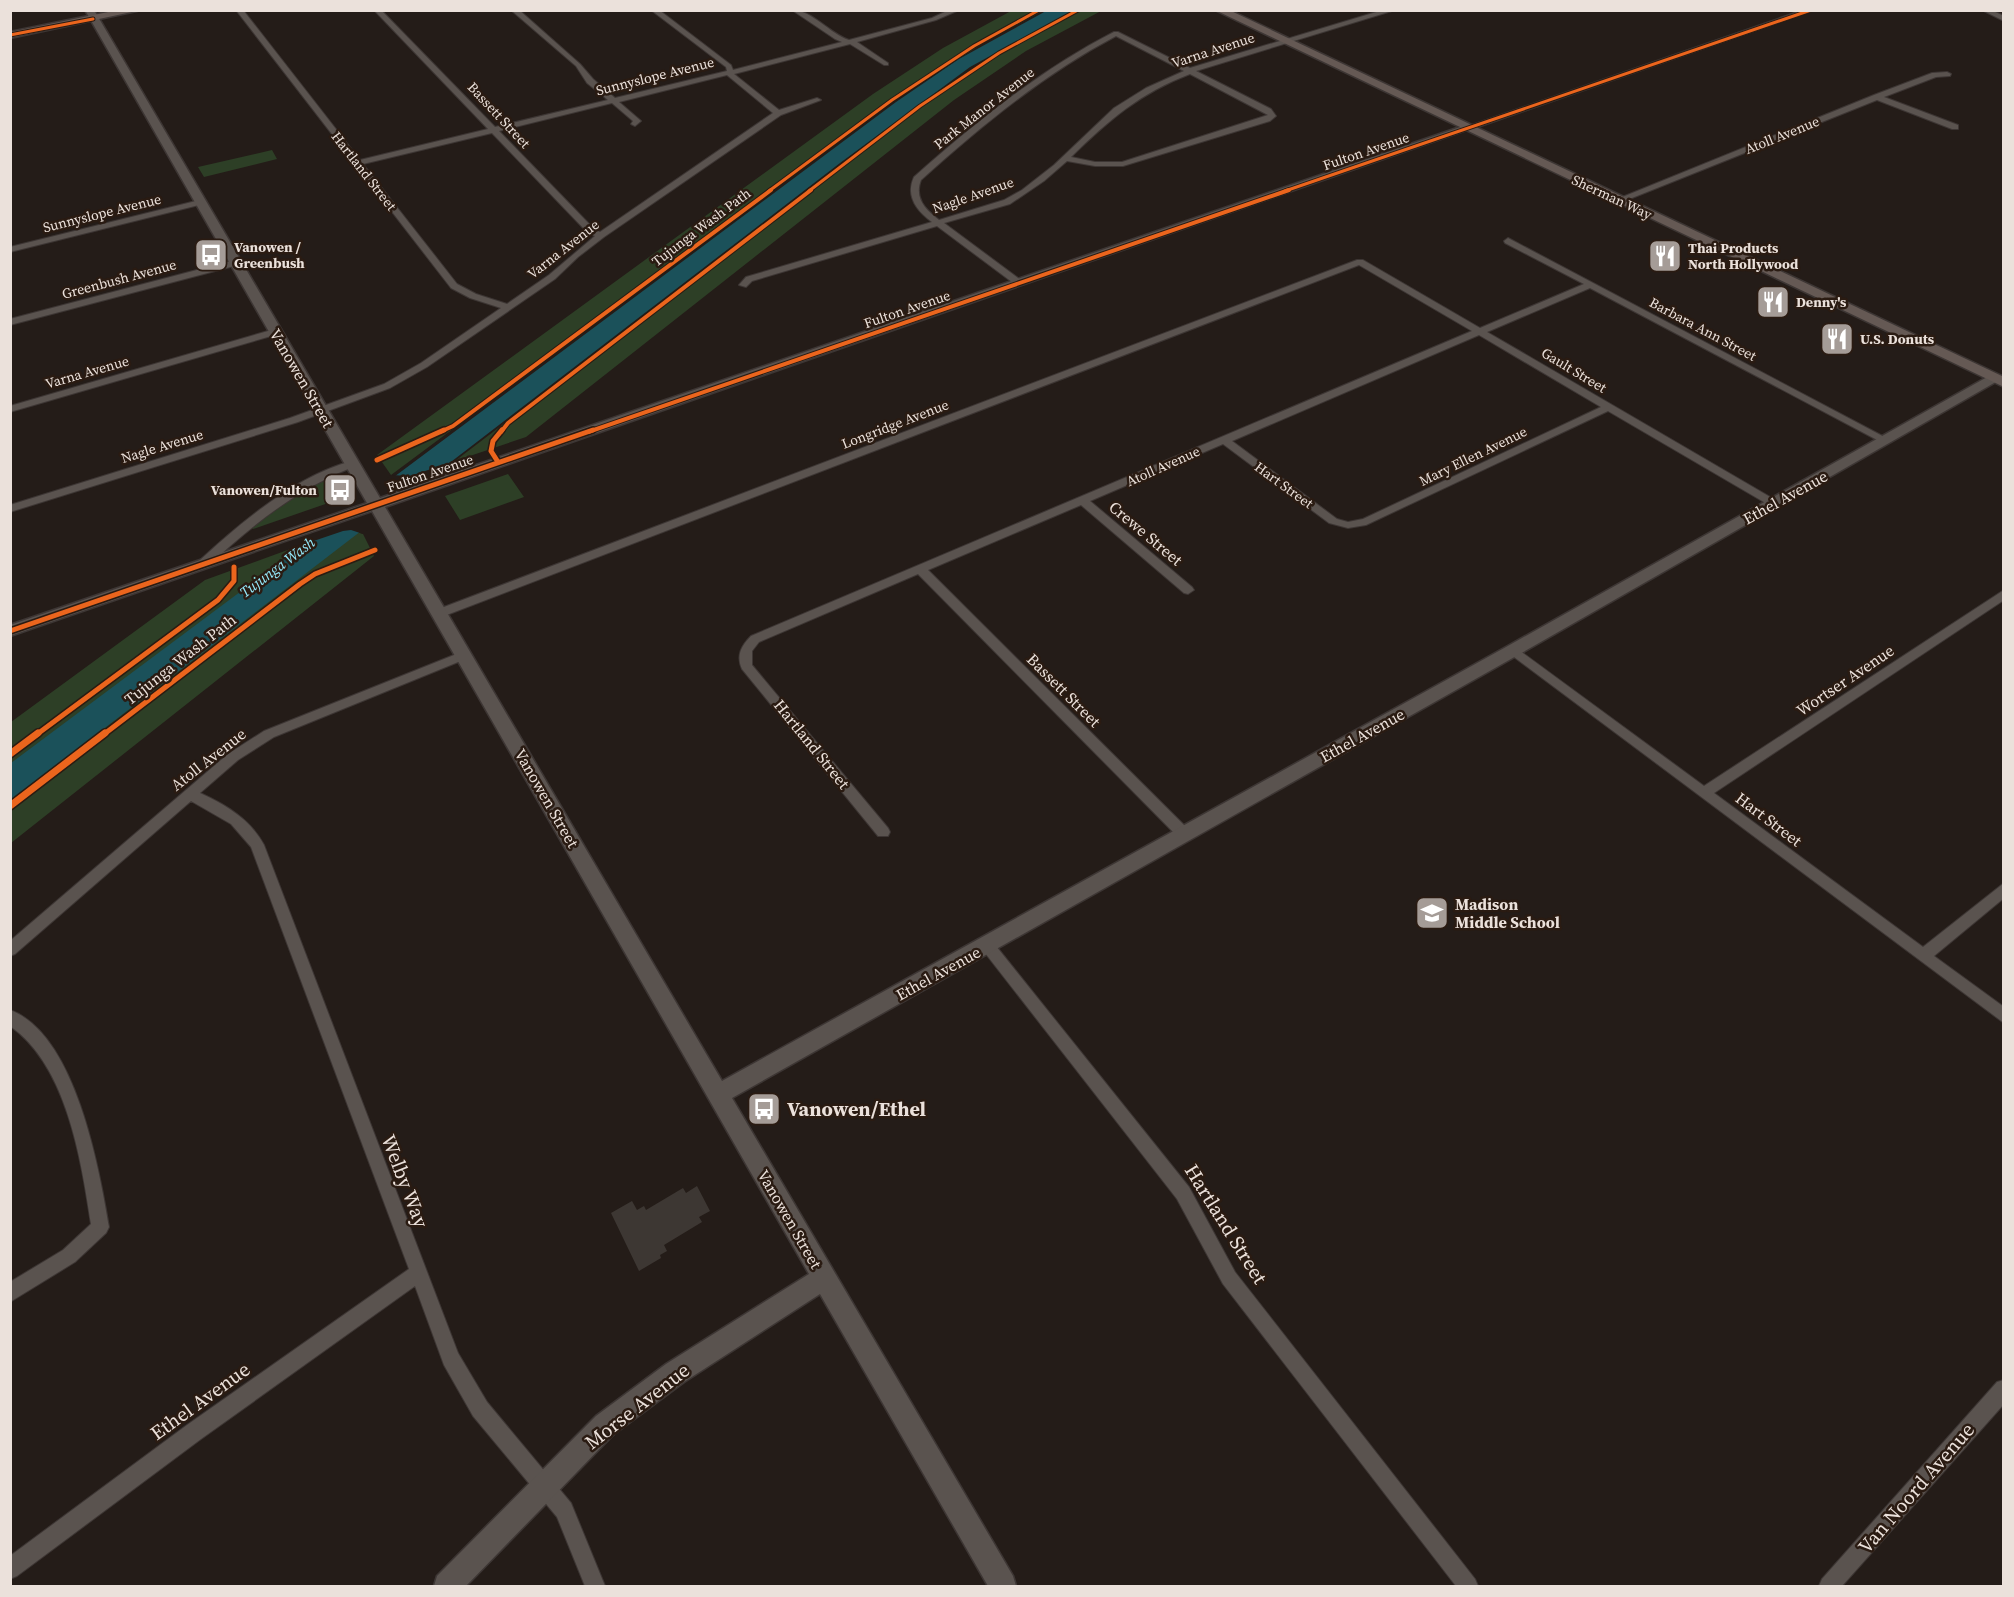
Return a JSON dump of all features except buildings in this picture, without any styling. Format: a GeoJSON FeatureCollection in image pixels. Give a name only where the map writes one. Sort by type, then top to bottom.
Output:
{"type":"FeatureCollection","features":[{"type":"Feature","properties":{"kind":"main road"},"geometry":{"type":"LineString","coordinates":[[10,35],[91,15],[136,10]]}},
{"type":"Feature","properties":{"kind":"main road","name":"Sherman Way"},"geometry":{"type":"LineString","coordinates":[[1220,10],[2000,378]]}},
{"type":"Feature","properties":{"kind":"street","name":"Hartland Street"},"geometry":{"type":"LineString","coordinates":[[239,10],[454,286],[473,296],[508,307]]}},
{"type":"Feature","properties":{"kind":"street","name":"Bassett Street"},"geometry":{"type":"LineString","coordinates":[[378,10],[591,231],[601,235]]}},
{"type":"Feature","properties":{"kind":"street"},"geometry":{"type":"LineString","coordinates":[[514,10],[578,65],[590,81],[637,122],[635,124]]}},
{"type":"Feature","properties":{"kind":"street"},"geometry":{"type":"LineString","coordinates":[[654,10],[729,66],[732,71],[731,76],[778,113]]}},
{"type":"Feature","properties":{"kind":"street"},"geometry":{"type":"LineString","coordinates":[[795,10],[837,38],[858,44],[885,63]]}},
{"type":"Feature","properties":{"kind":"street"},"geometry":{"type":"LineString","coordinates":[[932,10],[942,16]]}},
{"type":"Feature","properties":{"kind":"street","name":"Sunnyslope Avenue"},"geometry":{"type":"LineString","coordinates":[[358,163],[815,52],[956,10]]}},
{"type":"Feature","properties":{"kind":"street","name":"Varna Avenue"},"geometry":{"type":"LineString","coordinates":[[1064,158],[1094,129],[1130,100],[1189,70],[1392,10]]}},
{"type":"Feature","properties":{"kind":"street","name":"Fulton Avenue"},"geometry":{"type":"LineString","coordinates":[[10,631],[1811,10]]}},
{"type":"Feature","properties":{"kind":"street"},"geometry":{"type":"LineString","coordinates":[[1985,10],[2004,19]]}},
{"type":"Feature","properties":{"kind":"street","name":"Vanowen Street"},"geometry":{"type":"LineString","coordinates":[[91,15],[1003,1587]]}},
{"type":"Feature","properties":{"kind":"street","name":"Park Manor Avenue"},"geometry":{"type":"LineString","coordinates":[[939,223],[917,203],[914,187],[918,179],[1012,100],[1063,64],[1116,33],[1189,70]]}},
{"type":"Feature","properties":{"kind":"street"},"geometry":{"type":"LineString","coordinates":[[1064,158],[1095,164],[1123,164],[1272,116],[1268,111],[1189,70]]}},
{"type":"Feature","properties":{"kind":"street","name":"Atoll Avenue"},"geometry":{"type":"LineString","coordinates":[[1619,200],[1876,97],[1935,75],[1947,74]]}},
{"type":"Feature","properties":{"kind":"street"},"geometry":{"type":"LineString","coordinates":[[1876,97],[1955,127]]}},
{"type":"Feature","properties":{"kind":"street","name":"Varna Avenue"},"geometry":{"type":"LineString","coordinates":[[321,410],[405,378],[552,277],[601,235],[778,113],[817,100]]}},
{"type":"Feature","properties":{"kind":"street","name":"Nagle Avenue"},"geometry":{"type":"LineString","coordinates":[[743,285],[749,279],[1015,198],[1034,187],[1064,158]]}},
{"type":"Feature","properties":{"kind":"street","name":"Sunnyslope Avenue"},"geometry":{"type":"LineString","coordinates":[[10,250],[200,202]]}},
{"type":"Feature","properties":{"kind":"street"},"geometry":{"type":"LineString","coordinates":[[939,223],[1019,283]]}},
{"type":"Feature","properties":{"kind":"street","name":"Barbara Ann Street"},"geometry":{"type":"LineString","coordinates":[[1508,242],[1885,440]]}},
{"type":"Feature","properties":{"kind":"street","name":"Gault Street"},"geometry":{"type":"LineString","coordinates":[[1360,262],[1773,503]]}},
{"type":"Feature","properties":{"kind":"street","name":"Longridge Avenue"},"geometry":{"type":"LineString","coordinates":[[440,613],[1360,262]]}},
{"type":"Feature","properties":{"kind":"street","name":"Greenbush Avenue"},"geometry":{"type":"LineString","coordinates":[[10,322],[235,263]]}},
{"type":"Feature","properties":{"kind":"street","name":"Atoll Avenue"},"geometry":{"type":"LineString","coordinates":[[744,656],[747,647],[755,639],[1083,501],[1479,330],[1590,285]]}},
{"type":"Feature","properties":{"kind":"street","name":"Varna Avenue"},"geometry":{"type":"LineString","coordinates":[[10,409],[275,332]]}},
{"type":"Feature","properties":{"kind":"street","name":"Ethel Avenue"},"geometry":{"type":"LineString","coordinates":[[718,1094],[1885,440],[2000,378]]}},
{"type":"Feature","properties":{"kind":"street","name":"Mary Ellen Avenue"},"geometry":{"type":"LineString","coordinates":[[1348,525],[1366,522],[1410,503],[1608,407]]}},
{"type":"Feature","properties":{"kind":"street","name":"Nagle Avenue"},"geometry":{"type":"LineString","coordinates":[[10,509],[321,410]]}},
{"type":"Feature","properties":{"kind":"street","name":"Hart Street"},"geometry":{"type":"LineString","coordinates":[[1223,440],[1333,520],[1348,525]]}},
{"type":"Feature","properties":{"kind":"street"},"geometry":{"type":"LineString","coordinates":[[203,564],[232,536],[307,483],[352,464]]}},
{"type":"Feature","properties":{"kind":"street","name":"Crewe Street"},"geometry":{"type":"LineString","coordinates":[[1083,501],[1188,590]]}},
{"type":"Feature","properties":{"kind":"street","name":"Bassett Street"},"geometry":{"type":"LineString","coordinates":[[921,570],[1184,834]]}},
{"type":"Feature","properties":{"kind":"street","name":"Wortser Avenue"},"geometry":{"type":"LineString","coordinates":[[1704,793],[2004,594]]}},
{"type":"Feature","properties":{"kind":"street","name":"Hart Street"},"geometry":{"type":"LineString","coordinates":[[1512,651],[2004,1016]]}},
{"type":"Feature","properties":{"kind":"street","name":"Atoll Avenue"},"geometry":{"type":"LineString","coordinates":[[10,950],[233,757],[269,734],[464,655]]}},
{"type":"Feature","properties":{"kind":"street","name":"Hartland Street"},"geometry":{"type":"LineString","coordinates":[[744,656],[749,671],[767,689],[883,832]]}},
{"type":"Feature","properties":{"kind":"street","name":"Welby Way"},"geometry":{"type":"LineString","coordinates":[[189,794],[229,814],[246,828],[257,846],[451,1358],[480,1409],[564,1510],[595,1587]]}},
{"type":"Feature","properties":{"kind":"street"},"geometry":{"type":"LineString","coordinates":[[1923,956],[2004,889]]}},
{"type":"Feature","properties":{"kind":"street","name":"Hartland Street"},"geometry":{"type":"LineString","coordinates":[[987,945],[1183,1192],[1229,1278],[1468,1587]]}},
{"type":"Feature","properties":{"kind":"street"},"geometry":{"type":"LineString","coordinates":[[10,1017],[40,1041],[56,1065],[69,1098],[97,1199],[100,1227],[69,1256],[10,1293]]}},
{"type":"Feature","properties":{"kind":"street","name":"Ethel Avenue"},"geometry":{"type":"LineString","coordinates":[[10,1569],[194,1432],[418,1273]]}},
{"type":"Feature","properties":{"kind":"street","name":"Morse Avenue"},"geometry":{"type":"LineString","coordinates":[[447,1587],[605,1425],[675,1374],[824,1278]]}},
{"type":"Feature","properties":{"kind":"street","name":"Van Noord Avenue"},"geometry":{"type":"LineString","coordinates":[[1829,1587],[2004,1389]]}},
{"type":"Feature","properties":{"kind":"green space"},"geometry":{"type":"Polygon","coordinates":[[[1011,11],[1043,11],[990,39],[900,96],[391,475],[377,455],[873,94],[943,48],[1011,11]]]}},
{"type":"Feature","properties":{"kind":"green space"},"geometry":{"type":"Polygon","coordinates":[[[1074,11],[1101,11],[1026,51],[954,100],[526,437],[455,461],[937,92],[1001,50],[1074,11]]]}},
{"type":"Feature","properties":{"kind":"green space"},"geometry":{"type":"Polygon","coordinates":[[[272,150],[277,159],[204,177],[198,167],[272,150]]]}},
{"type":"Feature","properties":{"kind":"green space"},"geometry":{"type":"Polygon","coordinates":[[[508,474],[524,497],[460,520],[445,496],[508,474]]]}},
{"type":"Feature","properties":{"kind":"green space"},"geometry":{"type":"Polygon","coordinates":[[[329,476],[340,495],[337,500],[253,529],[252,527],[308,487],[329,476]]]}},
{"type":"Feature","properties":{"kind":"green space"},"geometry":{"type":"Polygon","coordinates":[[[351,530],[363,534],[374,556],[11,843],[11,722],[205,580],[351,530]]]}},
{"type":"Feature","properties":{"kind":"water","name":"Tujunga Wash"},"geometry":{"type":"Polygon","coordinates":[[[1046,11],[1072,11],[970,67],[840,163],[11,800],[11,763],[896,102],[959,59],[1046,11]]]}},
{"type":"Feature","properties":{"kind":"pier"},"geometry":{"type":"Polygon","coordinates":[[[455,461],[363,534],[351,530],[343,531],[293,548],[391,475],[410,476],[455,461]]]}},
{"type":"Feature","properties":{"kind":"cycle path","name":"Tujunga Wash Path"},"geometry":{"type":"LineString","coordinates":[[377,460],[453,426],[892,100],[974,46],[1039,10]]}},
{"type":"Feature","properties":{"kind":"cycle path"},"geometry":{"type":"LineString","coordinates":[[498,462],[491,451],[493,441],[508,423],[920,106],[999,53],[1078,10]]}},
{"type":"Feature","properties":{"kind":"cycle path"},"geometry":{"type":"LineString","coordinates":[[10,631],[1811,10]]}},
{"type":"Feature","properties":{"kind":"cycle path"},"geometry":{"type":"LineString","coordinates":[[10,35],[93,19]]}},
{"type":"Feature","properties":{"kind":"cycle path","name":"Tujunga Wash Path"},"geometry":{"type":"LineString","coordinates":[[10,806],[300,584],[315,574],[375,550]]}},
{"type":"Feature","properties":{"kind":"cycle path"},"geometry":{"type":"LineString","coordinates":[[10,754],[218,600],[234,581],[234,567]]}},
{"type":"Feature","properties":{"kind":"place","name":"Vanowen / Greenbush"},"geometry":{"type":"Point","coordinates":[211,255]}},
{"type":"Feature","properties":{"kind":"place","name":"Thai Products North Hollywood"},"geometry":{"type":"Point","coordinates":[1665,256]}},
{"type":"Feature","properties":{"kind":"place","name":"Denny's"},"geometry":{"type":"Point","coordinates":[1773,302]}},
{"type":"Feature","properties":{"kind":"place","name":"U.S. Donuts"},"geometry":{"type":"Point","coordinates":[1837,339]}},
{"type":"Feature","properties":{"kind":"place","name":"Vanowen/Fulton"},"geometry":{"type":"Point","coordinates":[340,490]}},
{"type":"Feature","properties":{"kind":"place","name":"Madison Middle School"},"geometry":{"type":"Point","coordinates":[1432,913]}},
{"type":"Feature","properties":{"kind":"place","name":"Vanowen/Ethel"},"geometry":{"type":"Point","coordinates":[764,1109]}}]}
